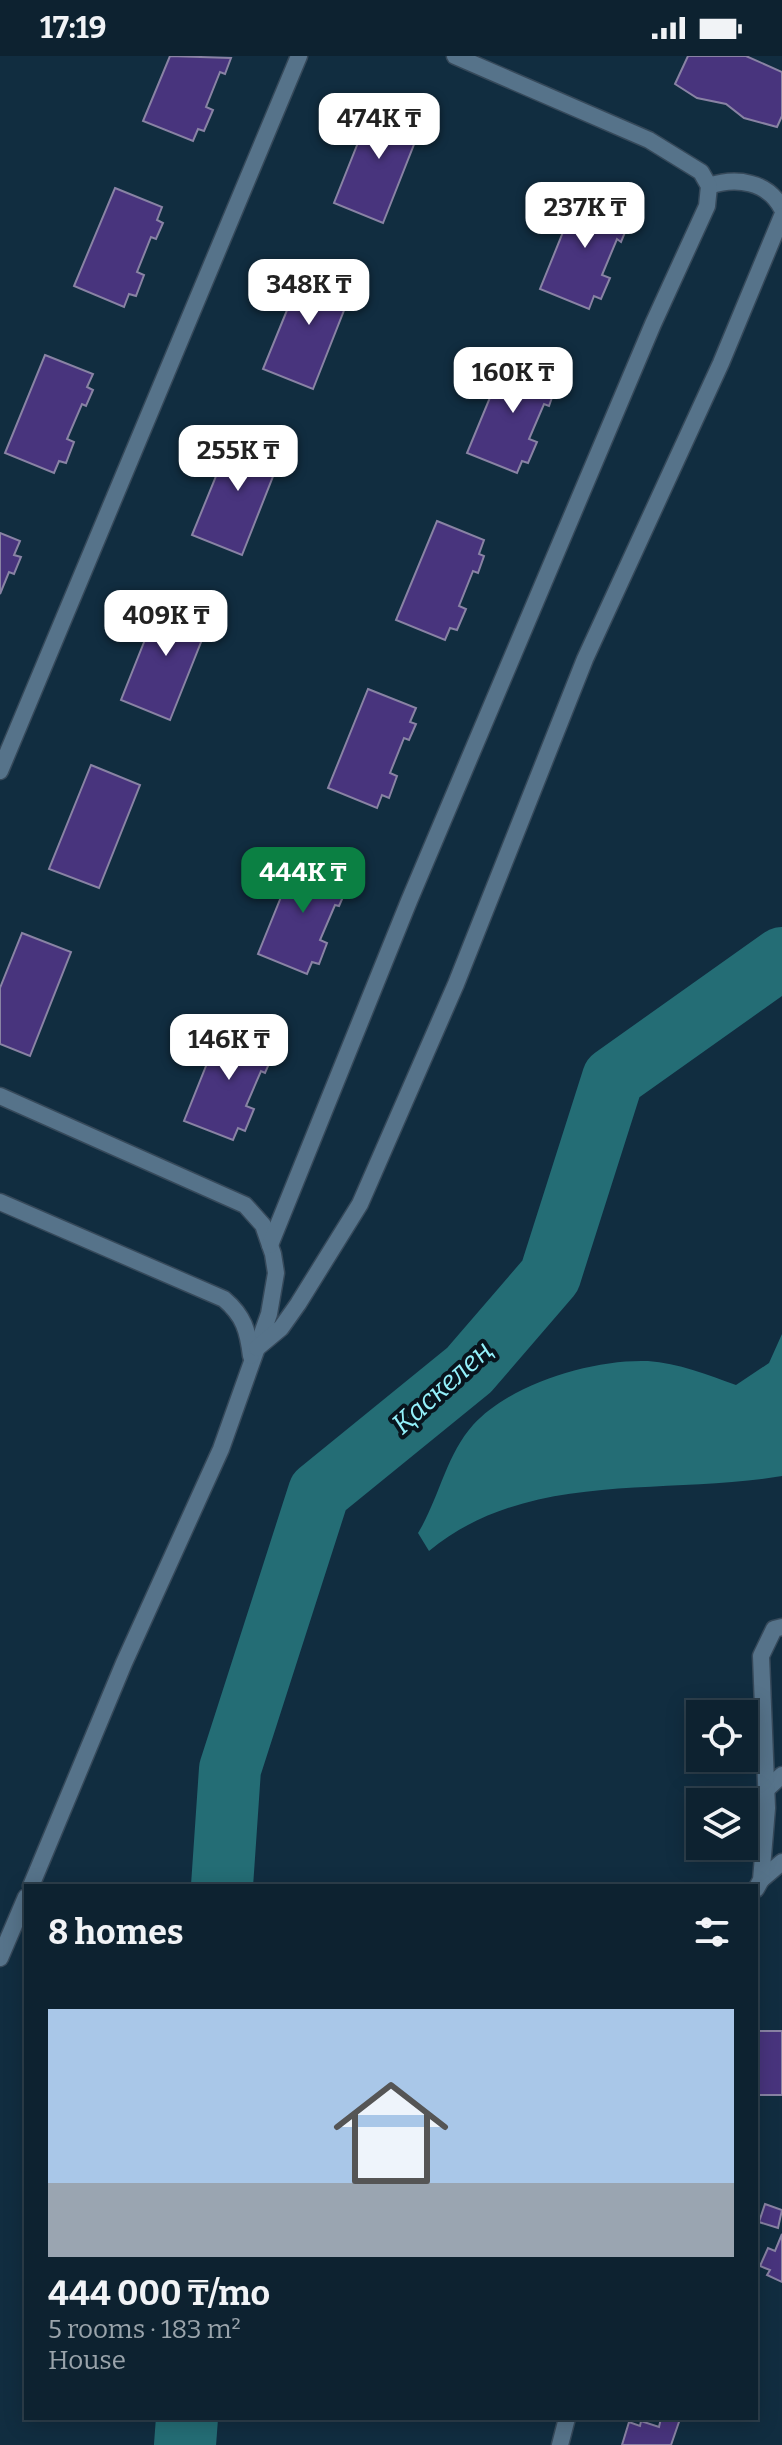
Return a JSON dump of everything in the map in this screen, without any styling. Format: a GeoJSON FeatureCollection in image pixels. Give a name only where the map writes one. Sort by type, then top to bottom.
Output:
{"type":"FeatureCollection","features":[{"type":"Feature","properties":{"kind":"lane"},"geometry":{"type":"LineString","coordinates":[[0,771],[299,56]]}},
{"type":"Feature","properties":{"kind":"lane"},"geometry":{"type":"LineString","coordinates":[[270,1245],[409,901],[653,324],[698,233],[710,196],[709,186],[701,172],[649,140],[455,56]]}},
{"type":"Feature","properties":{"kind":"lane"},"geometry":{"type":"LineString","coordinates":[[709,186],[745,180],[776,196],[782,209]]}},
{"type":"Feature","properties":{"kind":"lane"},"geometry":{"type":"LineString","coordinates":[[254,1355],[281,1328],[298,1304],[360,1204],[456,984],[585,659],[721,363],[782,216]]}},
{"type":"Feature","properties":{"kind":"lane"},"geometry":{"type":"LineString","coordinates":[[0,1096],[245,1205],[263,1225],[276,1273],[269,1314],[221,1449],[124,1663],[32,1884]]}},
{"type":"Feature","properties":{"kind":"lane"},"geometry":{"type":"LineString","coordinates":[[0,1202],[224,1299],[238,1311],[247,1327],[254,1355]]}},
{"type":"Feature","properties":{"kind":"lane"},"geometry":{"type":"LineString","coordinates":[[758,1885],[766,1790],[761,1656],[774,1629],[782,1627]]}},
{"type":"Feature","properties":{"kind":"lane"},"geometry":{"type":"LineString","coordinates":[[766,1790],[782,1775]]}},
{"type":"Feature","properties":{"kind":"lane"},"geometry":{"type":"LineString","coordinates":[[758,1885],[782,1862]]}},
{"type":"Feature","properties":{"kind":"lane"},"geometry":{"type":"LineString","coordinates":[[0,1958],[24,1902]]}},
{"type":"Feature","properties":{"kind":"lane"},"geometry":{"type":"LineString","coordinates":[[560,2445],[566,2420]]}},
{"type":"Feature","properties":{"kind":"shaded area"},"geometry":{"type":"Polygon","coordinates":[[[782,1334],[782,1476],[737,1482],[598,1490],[553,1497],[509,1508],[468,1525],[429,1551],[418,1533],[464,1437],[489,1410],[509,1397],[554,1376],[626,1361],[670,1364],[736,1385],[769,1363],[782,1334]]]}},
{"type":"Feature","properties":{"kind":"building"},"geometry":{"type":"Polygon","coordinates":[[[170,56],[231,58],[225,74],[220,72],[206,107],[213,110],[204,131],[198,129],[193,141],[143,121],[170,56]]]}},
{"type":"Feature","properties":{"kind":"building"},"geometry":{"type":"Polygon","coordinates":[[[688,56],[746,56],[782,72],[782,116],[777,127],[744,118],[726,104],[697,98],[675,84],[688,56]]]}},
{"type":"Feature","properties":{"kind":"building"},"geometry":{"type":"Polygon","coordinates":[[[375,100],[424,119],[383,223],[334,203],[375,100]]]}},
{"type":"Feature","properties":{"kind":"building"},"geometry":{"type":"Polygon","coordinates":[[[115,188],[162,207],[157,220],[163,223],[156,239],[151,237],[137,272],[144,275],[136,296],[129,294],[124,307],[74,286],[115,188]]]}},
{"type":"Feature","properties":{"kind":"building"},"geometry":{"type":"Polygon","coordinates":[[[580,190],[628,209],[622,223],[628,225],[621,242],[617,239],[602,275],[610,278],[601,299],[594,296],[589,309],[540,289],[580,190]]]}},
{"type":"Feature","properties":{"kind":"building"},"geometry":{"type":"Polygon","coordinates":[[[305,266],[354,285],[313,389],[263,369],[305,266]]]}},
{"type":"Feature","properties":{"kind":"building"},"geometry":{"type":"Polygon","coordinates":[[[508,354],[555,373],[549,387],[555,389],[549,406],[544,404],[529,439],[537,442],[528,463],[522,461],[517,473],[467,453],[508,354]]]}},
{"type":"Feature","properties":{"kind":"building"},"geometry":{"type":"Polygon","coordinates":[[[45,355],[93,374],[87,387],[93,390],[86,406],[82,404],[67,439],[74,442],[66,463],[59,461],[54,473],[5,453],[45,355]]]}},
{"type":"Feature","properties":{"kind":"building"},"geometry":{"type":"Polygon","coordinates":[[[234,432],[283,451],[242,555],[192,535],[234,432]]]}},
{"type":"Feature","properties":{"kind":"building"},"geometry":{"type":"Polygon","coordinates":[[[437,521],[484,540],[479,554],[484,556],[478,573],[473,571],[459,606],[466,609],[457,630],[450,628],[445,640],[396,620],[437,521]]]}},
{"type":"Feature","properties":{"kind":"building"},"geometry":{"type":"Polygon","coordinates":[[[0,533],[20,541],[14,555],[21,557],[14,574],[9,572],[0,594],[0,533]]]}},
{"type":"Feature","properties":{"kind":"building"},"geometry":{"type":"Polygon","coordinates":[[[162,597],[211,617],[170,720],[121,700],[162,597]]]}},
{"type":"Feature","properties":{"kind":"building"},"geometry":{"type":"Polygon","coordinates":[[[368,689],[416,708],[410,722],[416,724],[409,740],[404,738],[390,773],[397,776],[389,798],[382,795],[377,808],[328,788],[368,689]]]}},
{"type":"Feature","properties":{"kind":"building"},"geometry":{"type":"Polygon","coordinates":[[[91,765],[140,785],[99,888],[49,869],[91,765]]]}},
{"type":"Feature","properties":{"kind":"building"},"geometry":{"type":"Polygon","coordinates":[[[298,855],[346,874],[340,888],[346,890],[339,906],[335,905],[320,940],[327,943],[319,964],[312,962],[307,974],[258,954],[298,855]]]}},
{"type":"Feature","properties":{"kind":"building"},"geometry":{"type":"Polygon","coordinates":[[[22,933],[71,952],[30,1056],[0,1044],[0,988],[22,933]]]}},
{"type":"Feature","properties":{"kind":"building"},"geometry":{"type":"Polygon","coordinates":[[[224,1021],[272,1041],[266,1054],[272,1057],[265,1073],[261,1071],[246,1106],[254,1109],[245,1131],[238,1128],[233,1140],[184,1121],[224,1021]]]}},
{"type":"Feature","properties":{"kind":"building"},"geometry":{"type":"Polygon","coordinates":[[[758,2031],[782,2031],[782,2095],[758,2095],[758,2031]]]}},
{"type":"Feature","properties":{"kind":"building"},"geometry":{"type":"Polygon","coordinates":[[[765,2204],[782,2210],[778,2228],[759,2222],[765,2204]]]}},
{"type":"Feature","properties":{"kind":"building"},"geometry":{"type":"Polygon","coordinates":[[[782,2234],[782,2282],[767,2275],[770,2270],[760,2266],[768,2248],[775,2251],[782,2234]]]}},
{"type":"Feature","properties":{"kind":"building"},"geometry":{"type":"Polygon","coordinates":[[[661,2420],[680,2420],[671,2445],[622,2445],[629,2422],[640,2426],[641,2421],[659,2427],[661,2420]]]}},
{"type":"Feature","properties":{"kind":"waterway","name":"Қаскелең"},"geometry":{"type":"LineString","coordinates":[[222,1884],[230,1769],[319,1492],[469,1370],[550,1276],[613,1078],[782,958]]}},
{"type":"Feature","properties":{"kind":"waterway","name":"Қаскелең"},"geometry":{"type":"LineString","coordinates":[[185,2445],[187,2420]]}}]}
